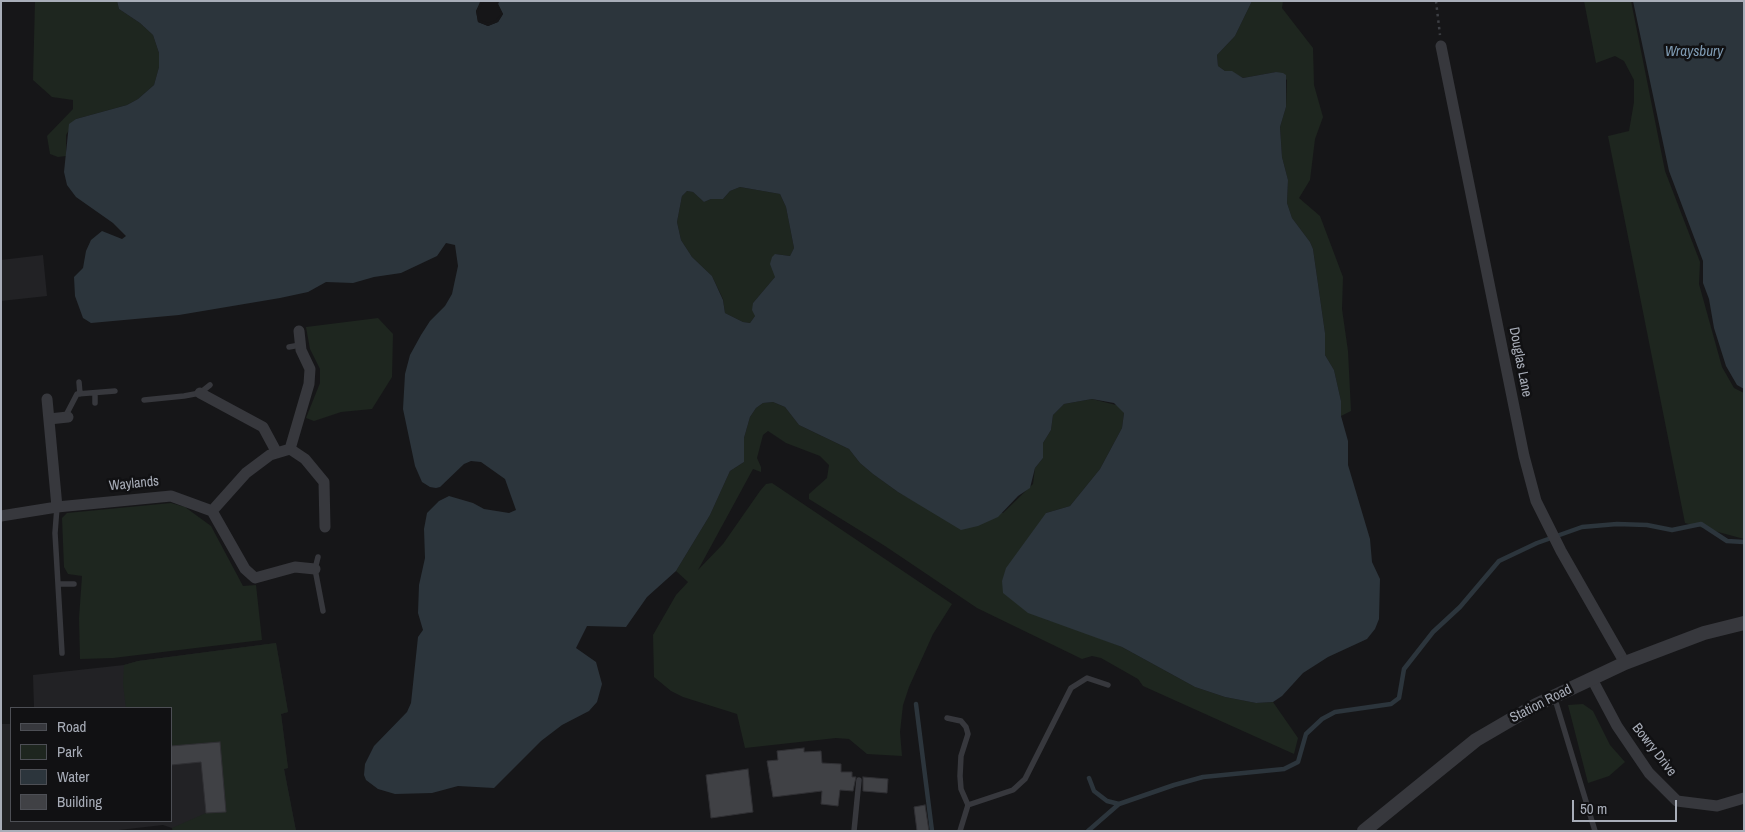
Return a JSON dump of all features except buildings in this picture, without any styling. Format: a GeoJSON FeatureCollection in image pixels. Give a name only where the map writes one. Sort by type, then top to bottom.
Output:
{"type":"FeatureCollection","features":[{"type":"Feature","properties":{"kind":"street","name":"Douglas Lane"},"geometry":{"type":"LineString","coordinates":[[1441,46],[1524,456],[1536,501],[1625,664]]}},
{"type":"Feature","properties":{"kind":"street"},"geometry":{"type":"LineString","coordinates":[[290,448],[309,384],[310,369],[295,346],[299,331]]}},
{"type":"Feature","properties":{"kind":"street"},"geometry":{"type":"LineString","coordinates":[[200,392],[263,428],[277,452]]}},
{"type":"Feature","properties":{"kind":"street"},"geometry":{"type":"LineString","coordinates":[[47,399],[57,507]]}},
{"type":"Feature","properties":{"kind":"street"},"geometry":{"type":"LineString","coordinates":[[49,420],[66,417]]}},
{"type":"Feature","properties":{"kind":"street"},"geometry":{"type":"LineString","coordinates":[[290,448],[270,455],[246,473],[212,511],[245,569],[255,578],[295,567],[315,570]]}},
{"type":"Feature","properties":{"kind":"street"},"geometry":{"type":"LineString","coordinates":[[290,448],[305,459],[324,482],[325,527]]}},
{"type":"Feature","properties":{"kind":"street","name":"Waylands"},"geometry":{"type":"LineString","coordinates":[[1,516],[57,507],[171,496],[212,511]]}},
{"type":"Feature","properties":{"kind":"street","name":"Station Road"},"geometry":{"type":"LineString","coordinates":[[1364,831],[1476,740],[1554,696],[1625,664],[1704,633],[1744,623]]}},
{"type":"Feature","properties":{"kind":"street","name":"Bowry Drive"},"geometry":{"type":"LineString","coordinates":[[1592,679],[1617,726],[1650,773],[1677,802],[1717,806],[1744,798]]}},
{"type":"Feature","properties":{"kind":"lane"},"geometry":{"type":"LineString","coordinates":[[79,382],[80,394]]}},
{"type":"Feature","properties":{"kind":"lane"},"geometry":{"type":"LineString","coordinates":[[144,400],[200,392],[210,385]]}},
{"type":"Feature","properties":{"kind":"lane"},"geometry":{"type":"LineString","coordinates":[[66,417],[70,404],[77,394],[115,391]]}},
{"type":"Feature","properties":{"kind":"lane"},"geometry":{"type":"LineString","coordinates":[[95,393],[95,403]]}},
{"type":"Feature","properties":{"kind":"lane"},"geometry":{"type":"LineString","coordinates":[[57,507],[55,533],[62,653]]}},
{"type":"Feature","properties":{"kind":"lane"},"geometry":{"type":"LineString","coordinates":[[318,557],[315,570],[323,611]]}},
{"type":"Feature","properties":{"kind":"lane"},"geometry":{"type":"LineString","coordinates":[[58,584],[74,584]]}},
{"type":"Feature","properties":{"kind":"lane"},"geometry":{"type":"LineString","coordinates":[[968,806],[1013,790],[1025,779],[1071,688],[1086,678],[1108,686]]}},
{"type":"Feature","properties":{"kind":"lane"},"geometry":{"type":"LineString","coordinates":[[1554,696],[1595,831]]}},
{"type":"Feature","properties":{"kind":"lane"},"geometry":{"type":"LineString","coordinates":[[948,718],[960,721],[966,727],[968,734],[961,756],[960,776],[961,789],[968,806],[960,831]]}},
{"type":"Feature","properties":{"kind":"lane"},"geometry":{"type":"LineString","coordinates":[[854,831],[859,780]]}},
{"type":"Feature","properties":{"kind":"path"},"geometry":{"type":"LineString","coordinates":[[1436,1],[1441,46]]}},
{"type":"Feature","properties":{"kind":"shaded area"},"geometry":{"type":"Polygon","coordinates":[[[43,255],[47,296],[1,301],[1,260],[43,255]]]}},
{"type":"Feature","properties":{"kind":"shaded area"},"geometry":{"type":"Polygon","coordinates":[[[276,643],[288,712],[281,714],[288,768],[284,769],[296,831],[173,831],[172,828],[163,825],[110,831],[1,831],[1,724],[10,724],[10,822],[172,822],[172,707],[34,707],[33,675],[124,665],[138,661],[276,643]]]}},
{"type":"Feature","properties":{"kind":"green space"},"geometry":{"type":"Polygon","coordinates":[[[35,1],[117,1],[119,9],[140,23],[153,35],[159,53],[159,67],[154,85],[138,99],[127,105],[76,119],[66,135],[66,156],[58,157],[50,154],[47,136],[73,109],[73,100],[52,97],[33,80],[35,1]]]}},
{"type":"Feature","properties":{"kind":"green space"},"geometry":{"type":"Polygon","coordinates":[[[1252,1],[1283,1],[1282,8],[1313,48],[1314,85],[1323,117],[1315,139],[1310,180],[1299,198],[1320,216],[1343,277],[1342,309],[1348,351],[1351,411],[1341,416],[1341,401],[1334,370],[1325,355],[1325,333],[1313,249],[1292,218],[1287,203],[1288,180],[1282,157],[1280,127],[1286,107],[1287,80],[1276,72],[1243,78],[1218,66],[1217,55],[1235,36],[1252,1]]]}},
{"type":"Feature","properties":{"kind":"green space"},"geometry":{"type":"Polygon","coordinates":[[[1584,1],[1631,1],[1665,171],[1700,262],[1699,284],[1722,367],[1734,388],[1744,393],[1744,539],[1685,523],[1608,136],[1629,131],[1634,102],[1634,80],[1624,61],[1615,56],[1596,63],[1584,1]]]}},
{"type":"Feature","properties":{"kind":"green space"},"geometry":{"type":"Polygon","coordinates":[[[740,187],[780,194],[786,207],[794,248],[790,256],[775,254],[775,277],[753,303],[755,316],[750,323],[743,322],[725,313],[723,299],[712,276],[692,257],[681,240],[677,222],[682,196],[687,191],[693,192],[704,202],[711,199],[723,199],[730,191],[740,187]]]}},
{"type":"Feature","properties":{"kind":"green space"},"geometry":{"type":"Polygon","coordinates":[[[378,318],[393,334],[392,377],[372,409],[341,412],[314,421],[306,418],[320,383],[320,369],[310,349],[306,327],[378,318]]]}},
{"type":"Feature","properties":{"kind":"green space"},"geometry":{"type":"Polygon","coordinates":[[[1092,399],[1120,406],[1124,413],[1122,428],[1100,469],[1070,506],[1046,513],[1047,620],[1061,623],[1122,647],[1195,687],[1225,697],[1256,703],[1273,702],[1298,738],[1294,754],[1143,686],[1138,679],[1101,658],[1092,656],[1082,659],[977,608],[885,546],[809,499],[809,494],[827,478],[829,465],[820,456],[786,443],[768,431],[763,435],[757,458],[761,472],[753,469],[698,570],[723,544],[760,491],[766,484],[772,483],[952,604],[933,634],[903,705],[900,732],[902,756],[867,754],[849,739],[836,738],[745,748],[737,714],[683,697],[671,691],[654,677],[653,635],[676,595],[688,582],[676,571],[710,515],[730,471],[744,462],[744,438],[750,417],[756,408],[763,403],[773,402],[785,407],[799,425],[849,449],[860,463],[873,474],[898,492],[918,503],[1003,513],[1033,484],[1035,468],[1043,458],[1043,443],[1051,430],[1053,415],[1064,404],[1092,399]]]}},
{"type":"Feature","properties":{"kind":"green space"},"geometry":{"type":"Polygon","coordinates":[[[171,503],[185,507],[211,526],[243,586],[256,585],[262,640],[113,658],[80,659],[79,618],[82,576],[68,574],[64,567],[62,518],[67,513],[171,503]]]}},
{"type":"Feature","properties":{"kind":"green space"},"geometry":{"type":"Polygon","coordinates":[[[276,643],[288,712],[281,714],[288,768],[284,769],[296,831],[173,831],[172,828],[206,813],[226,812],[220,742],[172,746],[172,707],[126,707],[123,684],[124,665],[138,661],[276,643]]]}},
{"type":"Feature","properties":{"kind":"green space"},"geometry":{"type":"Polygon","coordinates":[[[1583,704],[1593,711],[1610,745],[1625,762],[1609,776],[1588,783],[1568,705],[1583,704]]]}},
{"type":"Feature","properties":{"kind":"water"},"geometry":{"type":"Polygon","coordinates":[[[117,1],[482,1],[476,11],[478,22],[488,26],[498,22],[503,14],[498,4],[499,1],[1252,1],[1235,36],[1217,55],[1218,66],[1225,71],[1232,71],[1243,78],[1276,72],[1286,75],[1286,107],[1280,127],[1282,157],[1288,180],[1287,203],[1292,218],[1313,249],[1325,333],[1325,355],[1334,370],[1341,401],[1341,416],[1348,441],[1348,465],[1370,539],[1372,562],[1380,579],[1379,619],[1375,629],[1367,639],[1328,657],[1303,673],[1282,696],[1273,702],[1256,703],[1225,697],[1195,687],[1122,647],[1028,613],[1003,593],[1002,581],[1006,568],[1046,513],[1070,506],[1100,469],[1122,428],[1124,413],[1114,403],[1092,399],[1064,404],[1053,415],[1051,430],[1043,443],[1043,458],[1035,468],[1030,488],[1018,496],[998,517],[978,526],[961,530],[898,492],[873,474],[860,463],[849,449],[799,425],[785,407],[773,402],[763,403],[756,408],[750,417],[744,438],[744,462],[730,471],[710,515],[676,571],[647,597],[626,627],[587,626],[576,648],[596,662],[602,684],[597,702],[589,711],[562,725],[541,741],[494,788],[458,786],[432,793],[395,794],[378,789],[366,780],[364,775],[365,764],[374,746],[407,712],[411,703],[418,637],[423,630],[418,613],[419,585],[425,558],[424,529],[427,513],[439,501],[449,496],[473,503],[484,509],[509,513],[516,510],[505,479],[481,462],[471,461],[464,464],[440,487],[436,488],[422,482],[415,466],[403,409],[405,374],[410,355],[421,335],[430,321],[445,306],[452,294],[458,266],[455,245],[446,243],[437,256],[401,273],[374,277],[353,283],[326,282],[308,292],[280,298],[179,315],[91,323],[83,318],[75,296],[74,277],[83,268],[86,251],[91,240],[102,231],[122,239],[126,236],[113,223],[76,197],[67,185],[64,172],[69,124],[76,119],[127,105],[138,99],[154,85],[159,67],[159,53],[153,35],[140,23],[119,9],[117,1]],[[740,187],[730,191],[723,199],[711,199],[704,202],[693,192],[687,191],[682,196],[677,222],[681,240],[692,257],[712,276],[723,300],[725,313],[743,322],[750,323],[755,316],[752,310],[753,303],[775,277],[770,264],[772,257],[775,254],[790,256],[794,248],[786,207],[780,194],[740,187]]]}},
{"type":"Feature","properties":{"kind":"water","name":"Wraysbury"},"geometry":{"type":"Polygon","coordinates":[[[1633,1],[1744,1],[1744,389],[1737,385],[1726,366],[1714,328],[1709,299],[1703,283],[1703,261],[1669,171],[1633,1]]]}},
{"type":"Feature","properties":{"kind":"pier"},"geometry":{"type":"Polygon","coordinates":[[[484,1],[478,12],[480,20],[488,23],[496,20],[501,14],[496,3],[499,1],[498,4],[503,14],[498,22],[488,26],[478,22],[476,11],[480,2],[484,1]]]}},
{"type":"Feature","properties":{"kind":"waterway"},"geometry":{"type":"LineString","coordinates":[[1088,831],[1119,804],[1174,785],[1203,777],[1284,769],[1298,762],[1306,734],[1322,719],[1335,712],[1391,704],[1399,698],[1404,669],[1433,632],[1460,607],[1499,561],[1537,543],[1582,527],[1617,524],[1647,525],[1672,530],[1701,524],[1727,541],[1744,542]]}},
{"type":"Feature","properties":{"kind":"waterway"},"geometry":{"type":"LineString","coordinates":[[916,704],[932,831]]}},
{"type":"Feature","properties":{"kind":"waterway"},"geometry":{"type":"LineString","coordinates":[[1089,778],[1094,791],[1107,801],[1119,804]]}}]}
